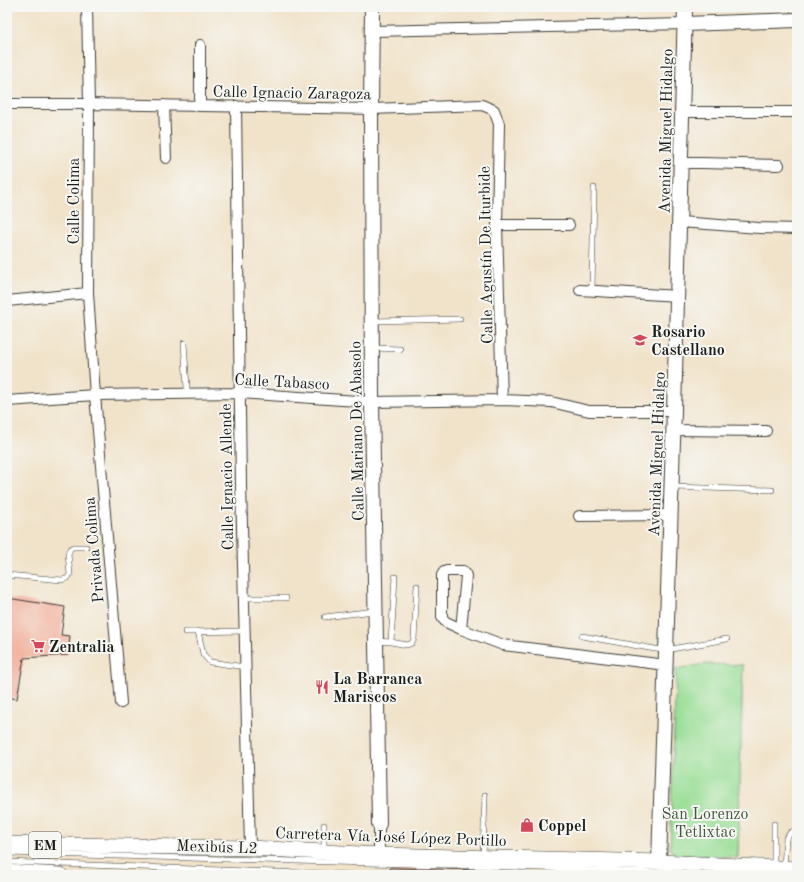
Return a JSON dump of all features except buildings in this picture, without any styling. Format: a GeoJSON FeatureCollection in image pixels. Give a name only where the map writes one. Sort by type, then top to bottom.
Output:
{"type":"FeatureCollection","features":[{"type":"Feature","properties":{"kind":"main road","name":"Carretera Vía José López Portillo"},"geometry":{"type":"LineString","coordinates":[[7,844],[250,848],[379,856],[659,862],[785,868]]}},
{"type":"Feature","properties":{"kind":"main road","name":"EM"},"geometry":{"type":"LineString","coordinates":[[7,872],[60,875]]}},
{"type":"Feature","properties":{"kind":"street","name":"Calle Colima"},"geometry":{"type":"LineString","coordinates":[[87,7],[89,104],[88,293],[95,395]]}},
{"type":"Feature","properties":{"kind":"street","name":"Calle Mariano De Abasolo"},"geometry":{"type":"LineString","coordinates":[[372,7],[372,402],[379,856]]}},
{"type":"Feature","properties":{"kind":"street","name":"Avenida Miguel Hidalgo"},"geometry":{"type":"LineString","coordinates":[[659,862],[674,430],[685,7]]}},
{"type":"Feature","properties":{"kind":"street"},"geometry":{"type":"LineString","coordinates":[[372,31],[797,20]]}},
{"type":"Feature","properties":{"kind":"street"},"geometry":{"type":"LineString","coordinates":[[200,45],[200,105]]}},
{"type":"Feature","properties":{"kind":"street","name":"Calle Ignacio Zaragoza"},"geometry":{"type":"LineString","coordinates":[[7,104],[200,105],[372,109],[482,105],[494,110]]}},
{"type":"Feature","properties":{"kind":"street"},"geometry":{"type":"LineString","coordinates":[[164,105],[166,158]]}},
{"type":"Feature","properties":{"kind":"street","name":"Calle Ignacio Allende"},"geometry":{"type":"LineString","coordinates":[[236,106],[241,485],[250,848]]}},
{"type":"Feature","properties":{"kind":"street","name":"Calle Agustín De Iturbide"},"geometry":{"type":"LineString","coordinates":[[494,110],[499,124],[497,225],[502,400]]}},
{"type":"Feature","properties":{"kind":"street"},"geometry":{"type":"LineString","coordinates":[[682,112],[797,112]]}},
{"type":"Feature","properties":{"kind":"street"},"geometry":{"type":"LineString","coordinates":[[681,164],[702,163],[779,165]]}},
{"type":"Feature","properties":{"kind":"street"},"geometry":{"type":"LineString","coordinates":[[680,222],[759,228],[797,229]]}},
{"type":"Feature","properties":{"kind":"street"},"geometry":{"type":"LineString","coordinates":[[497,225],[568,225]]}},
{"type":"Feature","properties":{"kind":"street"},"geometry":{"type":"LineString","coordinates":[[580,290],[678,296]]}},
{"type":"Feature","properties":{"kind":"street"},"geometry":{"type":"LineString","coordinates":[[7,301],[88,293]]}},
{"type":"Feature","properties":{"kind":"street","name":"Calle Tabasco"},"geometry":{"type":"LineString","coordinates":[[7,401],[95,395],[240,393],[372,402],[502,400],[551,402],[589,411],[674,411]]}},
{"type":"Feature","properties":{"kind":"street","name":"Privada Colima"},"geometry":{"type":"LineString","coordinates":[[95,395],[121,703]]}},
{"type":"Feature","properties":{"kind":"street"},"geometry":{"type":"LineString","coordinates":[[674,430],[766,431]]}},
{"type":"Feature","properties":{"kind":"street"},"geometry":{"type":"LineString","coordinates":[[579,516],[671,516]]}},
{"type":"Feature","properties":{"kind":"street"},"geometry":{"type":"LineString","coordinates":[[461,629],[466,576],[463,571],[447,571],[442,574],[442,617],[446,622],[461,629],[503,645],[666,665]]}},
{"type":"Feature","properties":{"kind":"street"},"geometry":{"type":"LineString","coordinates":[[7,837],[82,845]]}},
{"type":"Feature","properties":{"kind":"lane"},"geometry":{"type":"LineString","coordinates":[[592,290],[594,188]]}},
{"type":"Feature","properties":{"kind":"lane"},"geometry":{"type":"LineString","coordinates":[[372,321],[460,319]]}},
{"type":"Feature","properties":{"kind":"lane"},"geometry":{"type":"LineString","coordinates":[[184,343],[187,388],[186,394]]}},
{"type":"Feature","properties":{"kind":"lane"},"geometry":{"type":"LineString","coordinates":[[372,348],[400,349]]}},
{"type":"Feature","properties":{"kind":"lane"},"geometry":{"type":"LineString","coordinates":[[672,487],[772,490]]}},
{"type":"Feature","properties":{"kind":"lane"},"geometry":{"type":"LineString","coordinates":[[7,575],[62,580],[68,578],[70,574],[68,554],[70,549],[73,547],[86,547]]}},
{"type":"Feature","properties":{"kind":"lane"},"geometry":{"type":"LineString","coordinates":[[391,642],[395,577]]}},
{"type":"Feature","properties":{"kind":"lane"},"geometry":{"type":"LineString","coordinates":[[376,640],[407,645],[412,643],[414,639],[417,586]]}},
{"type":"Feature","properties":{"kind":"lane"},"geometry":{"type":"LineString","coordinates":[[244,598],[286,598]]}},
{"type":"Feature","properties":{"kind":"lane"},"geometry":{"type":"LineString","coordinates":[[326,617],[375,611]]}},
{"type":"Feature","properties":{"kind":"lane"},"geometry":{"type":"LineString","coordinates":[[198,631],[203,654],[210,662],[245,667]]}},
{"type":"Feature","properties":{"kind":"lane"},"geometry":{"type":"LineString","coordinates":[[185,632],[244,631]]}},
{"type":"Feature","properties":{"kind":"lane"},"geometry":{"type":"LineString","coordinates":[[582,636],[666,650],[727,639]]}},
{"type":"Feature","properties":{"kind":"lane"},"geometry":{"type":"LineString","coordinates":[[483,858],[485,795]]}},
{"type":"Feature","properties":{"kind":"lane"},"geometry":{"type":"LineString","coordinates":[[774,824],[785,868]]}},
{"type":"Feature","properties":{"kind":"lane"},"geometry":{"type":"LineString","coordinates":[[324,825],[324,852]]}},
{"type":"Feature","properties":{"kind":"lane"},"geometry":{"type":"LineString","coordinates":[[785,868],[786,838],[791,832],[797,831]]}},
{"type":"Feature","properties":{"kind":"lane","name":"Mexibús L2"},"geometry":{"type":"LineString","coordinates":[[7,853],[487,866],[713,875]]}},
{"type":"Feature","properties":{"kind":"lane","name":"Mexibús L2"},"geometry":{"type":"LineString","coordinates":[[7,862],[355,875]]}},
{"type":"Feature","properties":{"kind":"green space","name":"San Lorenzo Tetlixtac"},"geometry":{"type":"Polygon","coordinates":[[[704,664],[743,665],[738,857],[677,856],[670,850],[676,669],[704,664]]]}},
{"type":"Feature","properties":{"kind":"place","name":"Rosario Castellano"},"geometry":{"type":"Point","coordinates":[640,340]}},
{"type":"Feature","properties":{"kind":"place","name":"Zentralia"},"geometry":{"type":"Point","coordinates":[38,646]}},
{"type":"Feature","properties":{"kind":"place","name":"La Barranca Mariscos"},"geometry":{"type":"Point","coordinates":[322,687]}},
{"type":"Feature","properties":{"kind":"place","name":"Coppel"},"geometry":{"type":"Point","coordinates":[527,825]}}]}
